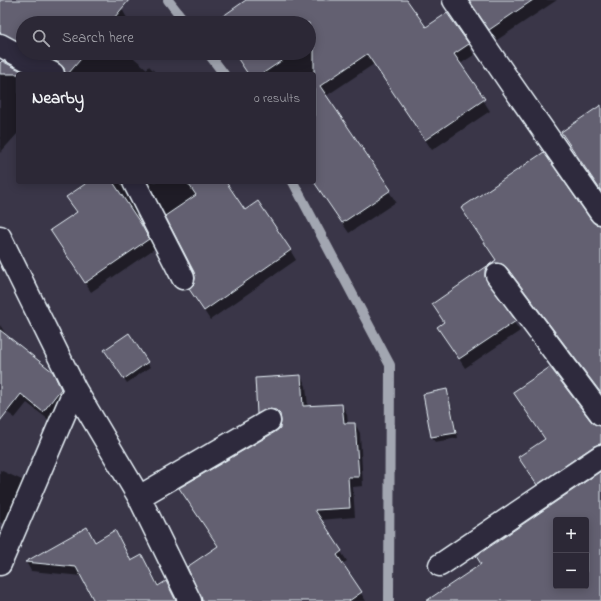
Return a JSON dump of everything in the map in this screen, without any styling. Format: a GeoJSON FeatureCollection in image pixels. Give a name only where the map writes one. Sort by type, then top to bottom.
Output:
{"type":"FeatureCollection","features":[{"type":"Feature","properties":{"kind":"street"},"geometry":{"type":"LineString","coordinates":[[454,0],[510,84],[601,213]]}},
{"type":"Feature","properties":{"kind":"street"},"geometry":{"type":"LineString","coordinates":[[0,45],[16,54]]}},
{"type":"Feature","properties":{"kind":"street"},"geometry":{"type":"LineString","coordinates":[[27,60],[49,72]]}},
{"type":"Feature","properties":{"kind":"street"},"geometry":{"type":"LineString","coordinates":[[135,184],[183,278]]}},
{"type":"Feature","properties":{"kind":"street"},"geometry":{"type":"LineString","coordinates":[[0,237],[75,389],[139,497],[190,601]]}},
{"type":"Feature","properties":{"kind":"street"},"geometry":{"type":"LineString","coordinates":[[497,275],[601,414]]}},
{"type":"Feature","properties":{"kind":"street"},"geometry":{"type":"LineString","coordinates":[[0,564],[75,389]]}},
{"type":"Feature","properties":{"kind":"street"},"geometry":{"type":"LineString","coordinates":[[139,497],[269,421]]}},
{"type":"Feature","properties":{"kind":"street"},"geometry":{"type":"LineString","coordinates":[[440,565],[601,456]]}},
{"type":"Feature","properties":{"kind":"building"},"geometry":{"type":"Polygon","coordinates":[[[0,0],[129,0],[116,16],[16,16],[16,40],[0,33],[0,0]]]}},
{"type":"Feature","properties":{"kind":"building"},"geometry":{"type":"Polygon","coordinates":[[[246,0],[407,0],[426,27],[447,13],[469,44],[454,54],[485,99],[425,140],[367,54],[320,86],[391,190],[342,223],[315,184],[316,72],[314,72],[314,60],[316,60],[316,16],[223,16],[246,0]]]}},
{"type":"Feature","properties":{"kind":"building"},"geometry":{"type":"Polygon","coordinates":[[[469,0],[533,0],[489,30],[469,0]]]}},
{"type":"Feature","properties":{"kind":"building"},"geometry":{"type":"Polygon","coordinates":[[[54,60],[80,60],[70,72],[65,72],[64,68],[54,60]]]}},
{"type":"Feature","properties":{"kind":"building"},"geometry":{"type":"Polygon","coordinates":[[[239,60],[283,60],[265,72],[247,72],[239,60]]]}},
{"type":"Feature","properties":{"kind":"building"},"geometry":{"type":"Polygon","coordinates":[[[2,61],[23,72],[16,72],[16,74],[0,74],[0,63],[2,61]]]}},
{"type":"Feature","properties":{"kind":"building"},"geometry":{"type":"Polygon","coordinates":[[[601,105],[601,191],[561,132],[601,105]]]}},
{"type":"Feature","properties":{"kind":"building"},"geometry":{"type":"Polygon","coordinates":[[[544,152],[591,220],[595,224],[601,225],[601,393],[507,268],[502,264],[495,263],[489,265],[485,270],[485,277],[516,321],[459,359],[437,327],[444,322],[432,304],[496,260],[461,208],[544,152]]]}},
{"type":"Feature","properties":{"kind":"building"},"geometry":{"type":"Polygon","coordinates":[[[85,184],[114,184],[141,224],[149,239],[85,283],[50,230],[77,212],[66,197],[85,184]]]}},
{"type":"Feature","properties":{"kind":"building"},"geometry":{"type":"Polygon","coordinates":[[[188,184],[227,184],[245,210],[258,201],[291,250],[204,311],[189,289],[194,284],[194,272],[165,216],[196,195],[188,184]]]}},
{"type":"Feature","properties":{"kind":"building"},"geometry":{"type":"Polygon","coordinates":[[[0,330],[53,372],[61,389],[43,412],[21,394],[0,421],[0,330]]]}},
{"type":"Feature","properties":{"kind":"building"},"geometry":{"type":"Polygon","coordinates":[[[129,333],[148,362],[124,379],[104,350],[129,333]]]}},
{"type":"Feature","properties":{"kind":"building"},"geometry":{"type":"Polygon","coordinates":[[[550,367],[591,421],[601,426],[601,444],[594,446],[537,485],[518,457],[545,439],[513,392],[550,367]]]}},
{"type":"Feature","properties":{"kind":"building"},"geometry":{"type":"Polygon","coordinates":[[[301,375],[303,406],[342,404],[344,423],[355,423],[359,477],[348,477],[350,508],[315,510],[342,551],[337,555],[362,592],[349,601],[202,601],[187,567],[218,546],[179,488],[280,428],[280,414],[276,410],[269,409],[257,414],[255,378],[301,375]]]}},
{"type":"Feature","properties":{"kind":"building"},"geometry":{"type":"Polygon","coordinates":[[[447,389],[456,433],[431,437],[423,394],[447,389]]]}},
{"type":"Feature","properties":{"kind":"building"},"geometry":{"type":"Polygon","coordinates":[[[601,471],[601,601],[426,601],[481,564],[476,556],[601,471]]]}},
{"type":"Feature","properties":{"kind":"building"},"geometry":{"type":"Polygon","coordinates":[[[87,527],[95,542],[115,530],[131,561],[142,555],[158,586],[166,581],[176,601],[94,601],[76,567],[25,562],[87,527]]]}},
{"type":"Feature","properties":{"kind":"waterway"},"geometry":{"type":"LineString","coordinates":[[168,0],[181,16]]}},
{"type":"Feature","properties":{"kind":"waterway"},"geometry":{"type":"LineString","coordinates":[[213,60],[222,72]]}},
{"type":"Feature","properties":{"kind":"waterway"},"geometry":{"type":"LineString","coordinates":[[294,184],[390,365],[389,601]]}}]}
